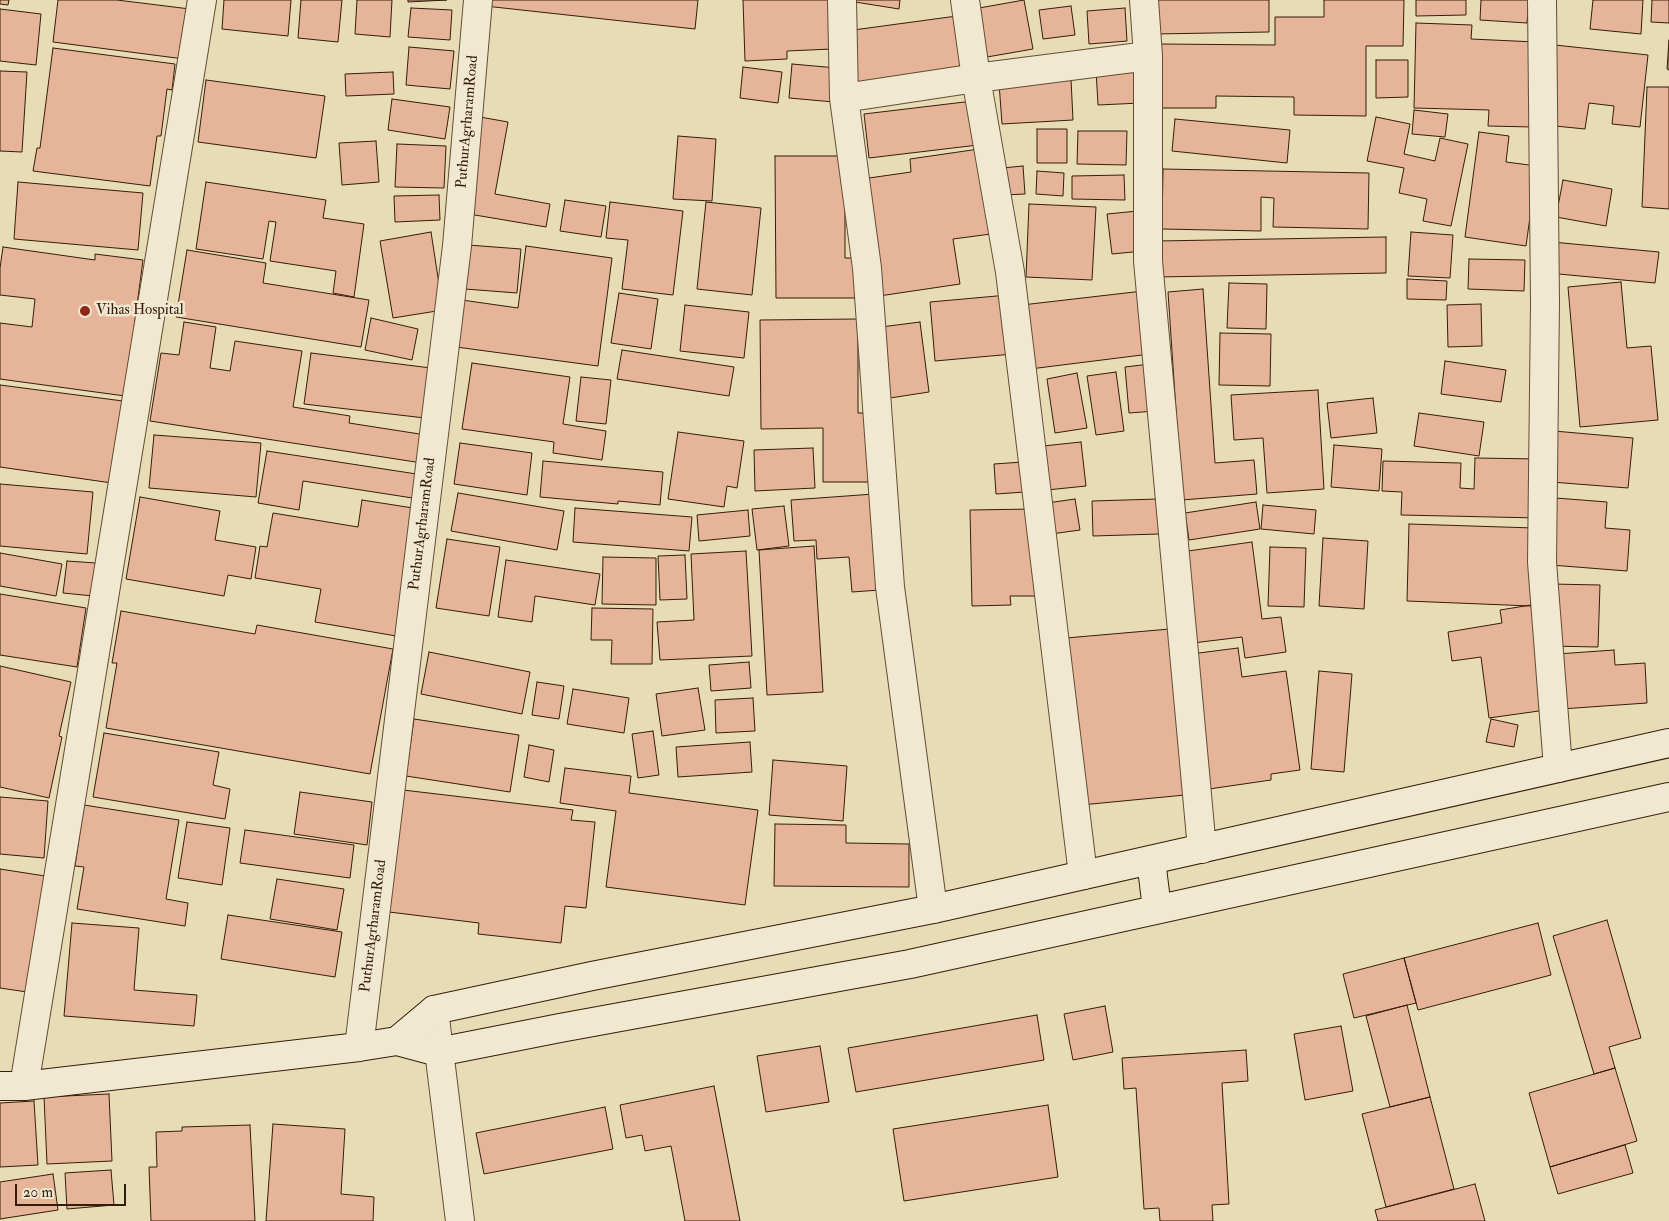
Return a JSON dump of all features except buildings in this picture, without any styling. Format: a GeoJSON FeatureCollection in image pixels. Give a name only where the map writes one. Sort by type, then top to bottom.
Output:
{"type":"FeatureCollection","features":[{"type":"Feature","properties":{"kind":"street"},"geometry":{"type":"LineString","coordinates":[[202,0],[12,1086],[359,1047],[397,1041],[438,1052],[910,964],[1669,797]]}},
{"type":"Feature","properties":{"kind":"street","name":"PuthurAgrharamRoad"},"geometry":{"type":"LineString","coordinates":[[359,1047],[457,246],[478,0]]}},
{"type":"Feature","properties":{"kind":"street"},"geometry":{"type":"LineString","coordinates":[[842,0],[844,98],[867,268],[890,587],[933,910]]}},
{"type":"Feature","properties":{"kind":"street"},"geometry":{"type":"LineString","coordinates":[[965,0],[976,78],[1010,272],[1083,875]]}},
{"type":"Feature","properties":{"kind":"street"},"geometry":{"type":"LineString","coordinates":[[1144,0],[1148,56],[1148,261],[1202,849]]}},
{"type":"Feature","properties":{"kind":"street"},"geometry":{"type":"LineString","coordinates":[[1542,0],[1545,322],[1542,562],[1558,768]]}},
{"type":"Feature","properties":{"kind":"street"},"geometry":{"type":"LineString","coordinates":[[844,98],[976,78],[1148,56]]}},
{"type":"Feature","properties":{"kind":"street"},"geometry":{"type":"LineString","coordinates":[[397,1041],[434,1010],[592,976],[933,910],[1669,743]]}},
{"type":"Feature","properties":{"kind":"street"},"geometry":{"type":"LineString","coordinates":[[1150,860],[1157,909]]}},
{"type":"Feature","properties":{"kind":"street"},"geometry":{"type":"LineString","coordinates":[[434,1010],[460,1221]]}},
{"type":"Feature","properties":{"kind":"place","name":"Vihas Hospital"},"geometry":{"type":"Point","coordinates":[85,311]}}]}
